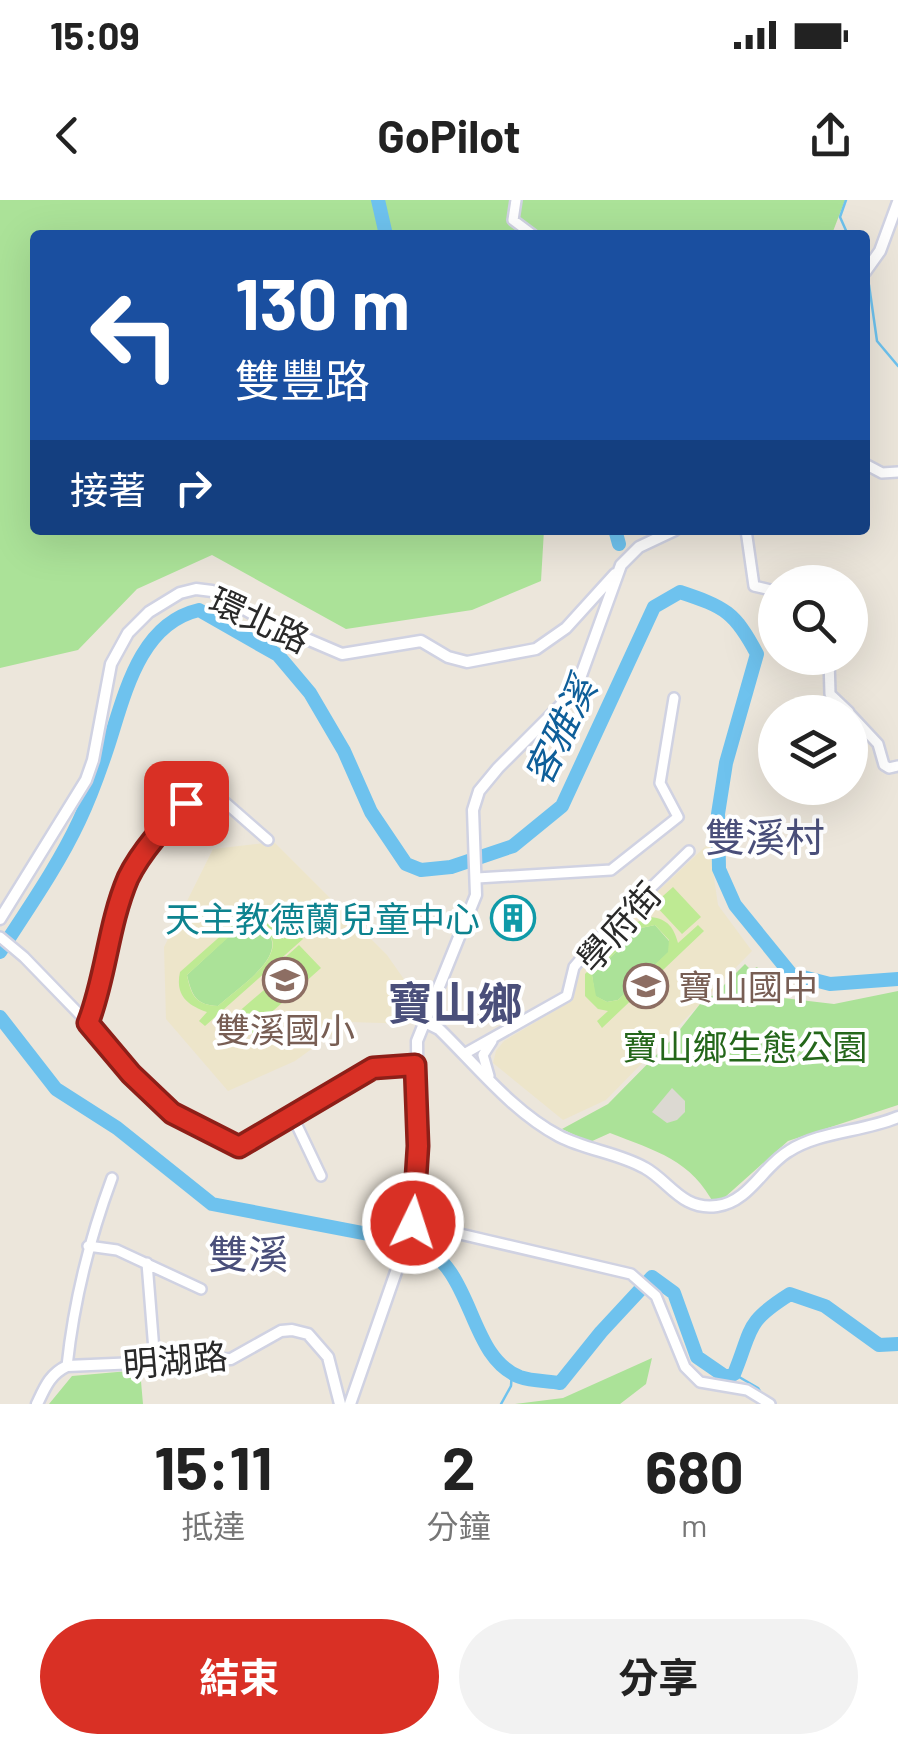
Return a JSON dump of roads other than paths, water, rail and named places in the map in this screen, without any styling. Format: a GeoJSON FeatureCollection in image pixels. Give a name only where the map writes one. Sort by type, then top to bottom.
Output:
{"type":"FeatureCollection","features":[{"type":"Feature","properties":{"kind":"street"},"geometry":{"type":"LineString","coordinates":[[516,200],[514,220],[527,230]]}},
{"type":"Feature","properties":{"kind":"street"},"geometry":{"type":"LineString","coordinates":[[870,265],[880,252],[898,202]]}},
{"type":"Feature","properties":{"kind":"street"},"geometry":{"type":"LineString","coordinates":[[870,467],[882,473],[898,472]]}},
{"type":"Feature","properties":{"kind":"street","name":"環北路"},"geometry":{"type":"LineString","coordinates":[[0,920],[86,780],[94,760],[111,664],[128,633],[168,599],[196,589],[212,591],[277,626],[342,654],[421,641],[448,657],[467,662],[536,650],[566,628],[639,547],[664,535]]}},
{"type":"Feature","properties":{"kind":"street"},"geometry":{"type":"LineString","coordinates":[[747,535],[754,586],[758,587]]}},
{"type":"Feature","properties":{"kind":"street"},"geometry":{"type":"LineString","coordinates":[[350,1404],[413,1223],[418,1146],[415,1065],[424,1021],[471,911],[477,878],[472,810],[480,791],[498,768],[564,702],[579,681],[621,565]]}},
{"type":"Feature","properties":{"kind":"street"},"geometry":{"type":"LineString","coordinates":[[477,878],[611,870],[678,817],[660,784],[674,698]]}},
{"type":"Feature","properties":{"kind":"street"},"geometry":{"type":"LineString","coordinates":[[868,733],[878,744],[884,764],[889,768],[898,766]]}},
{"type":"Feature","properties":{"kind":"street"},"geometry":{"type":"LineString","coordinates":[[88,1023],[129,877],[168,822],[204,784],[268,840]]}},
{"type":"Feature","properties":{"kind":"street","name":"學府街"},"geometry":{"type":"LineString","coordinates":[[464,1054],[567,996],[574,967],[596,941],[690,851]]}},
{"type":"Feature","properties":{"kind":"street"},"geometry":{"type":"LineString","coordinates":[[0,938],[24,957],[172,1113],[239,1147],[373,1068],[415,1065]]}},
{"type":"Feature","properties":{"kind":"street"},"geometry":{"type":"LineString","coordinates":[[424,1021],[439,1029],[534,1120],[559,1136],[648,1169],[667,1189],[700,1205],[719,1206],[744,1194],[783,1154],[801,1144],[852,1133],[898,1117]]}},
{"type":"Feature","properties":{"kind":"street"},"geometry":{"type":"LineString","coordinates":[[490,1079],[483,1055],[488,1044],[501,1034]]}},
{"type":"Feature","properties":{"kind":"street"},"geometry":{"type":"LineString","coordinates":[[292,1116],[321,1176]]}},
{"type":"Feature","properties":{"kind":"street"},"geometry":{"type":"LineString","coordinates":[[37,1404],[48,1381],[67,1366],[75,1298],[112,1178]]}},
{"type":"Feature","properties":{"kind":"street"},"geometry":{"type":"LineString","coordinates":[[413,1223],[631,1274],[656,1296],[685,1367],[700,1382],[747,1390],[770,1404]]}},
{"type":"Feature","properties":{"kind":"street"},"geometry":{"type":"LineString","coordinates":[[88,1246],[117,1250],[201,1289]]}},
{"type":"Feature","properties":{"kind":"street"},"geometry":{"type":"LineString","coordinates":[[148,1263],[155,1363]]}},
{"type":"Feature","properties":{"kind":"street","name":"明湖路"},"geometry":{"type":"LineString","coordinates":[[67,1366],[231,1359],[281,1331],[301,1332],[318,1343],[328,1356],[340,1404]]}},
{"type":"Feature","properties":{"kind":"waterway"},"geometry":{"type":"LineString","coordinates":[[378,200],[385,230]]}},
{"type":"Feature","properties":{"kind":"waterway"},"geometry":{"type":"LineString","coordinates":[[846,200],[840,217],[846,230]]}},
{"type":"Feature","properties":{"kind":"waterway"},"geometry":{"type":"LineString","coordinates":[[870,292],[877,341],[898,366]]}},
{"type":"Feature","properties":{"kind":"waterway"},"geometry":{"type":"LineString","coordinates":[[617,535],[619,544]]}},
{"type":"Feature","properties":{"kind":"waterway","name":"客雅溪"},"geometry":{"type":"LineString","coordinates":[[0,952],[79,821],[137,666],[161,630],[178,618],[199,610],[278,655],[310,693],[344,751],[371,812],[406,864],[421,870],[451,867],[513,846],[562,806],[654,607],[680,592],[727,613],[757,654],[726,763],[718,814],[719,869],[735,905],[791,974],[830,984],[898,979]]}},
{"type":"Feature","properties":{"kind":"waterway"},"geometry":{"type":"LineString","coordinates":[[0,1017],[56,1089],[117,1128],[212,1204],[415,1243],[435,1255],[461,1290],[489,1351],[502,1366],[520,1377],[560,1383],[652,1277],[674,1293],[697,1357],[726,1377],[734,1374],[757,1320],[790,1294],[825,1306],[879,1345],[898,1344]]}},
{"type":"Feature","properties":{"kind":"waterway"},"geometry":{"type":"LineString","coordinates":[[501,1404],[511,1386],[512,1371]]}},
{"type":"Feature","properties":{"kind":"waterway"},"geometry":{"type":"LineString","coordinates":[[734,1374],[761,1393]]}},
{"type":"Feature","properties":{"kind":"place","name":"天主教德蘭兒童中心"},"geometry":{"type":"Point","coordinates":[513,918]}},
{"type":"Feature","properties":{"kind":"place","name":"雙溪國小"},"geometry":{"type":"Point","coordinates":[285,980]}},
{"type":"Feature","properties":{"kind":"place","name":"寶山國中"},"geometry":{"type":"Point","coordinates":[646,986]}},
{"type":"Feature","properties":{"kind":"district","name":"雙溪村"},"geometry":{"type":"Point","coordinates":[765,836]}},
{"type":"Feature","properties":{"kind":"district","name":"寶山鄉"},"geometry":{"type":"Point","coordinates":[455,1002]}},
{"type":"Feature","properties":{"kind":"district","name":"雙溪"},"geometry":{"type":"Point","coordinates":[248,1253]}},
{"type":"Feature","properties":{"kind":"park label","name":"寶山鄉生態公園"},"geometry":{"type":"Point","coordinates":[745,1046]}}]}
